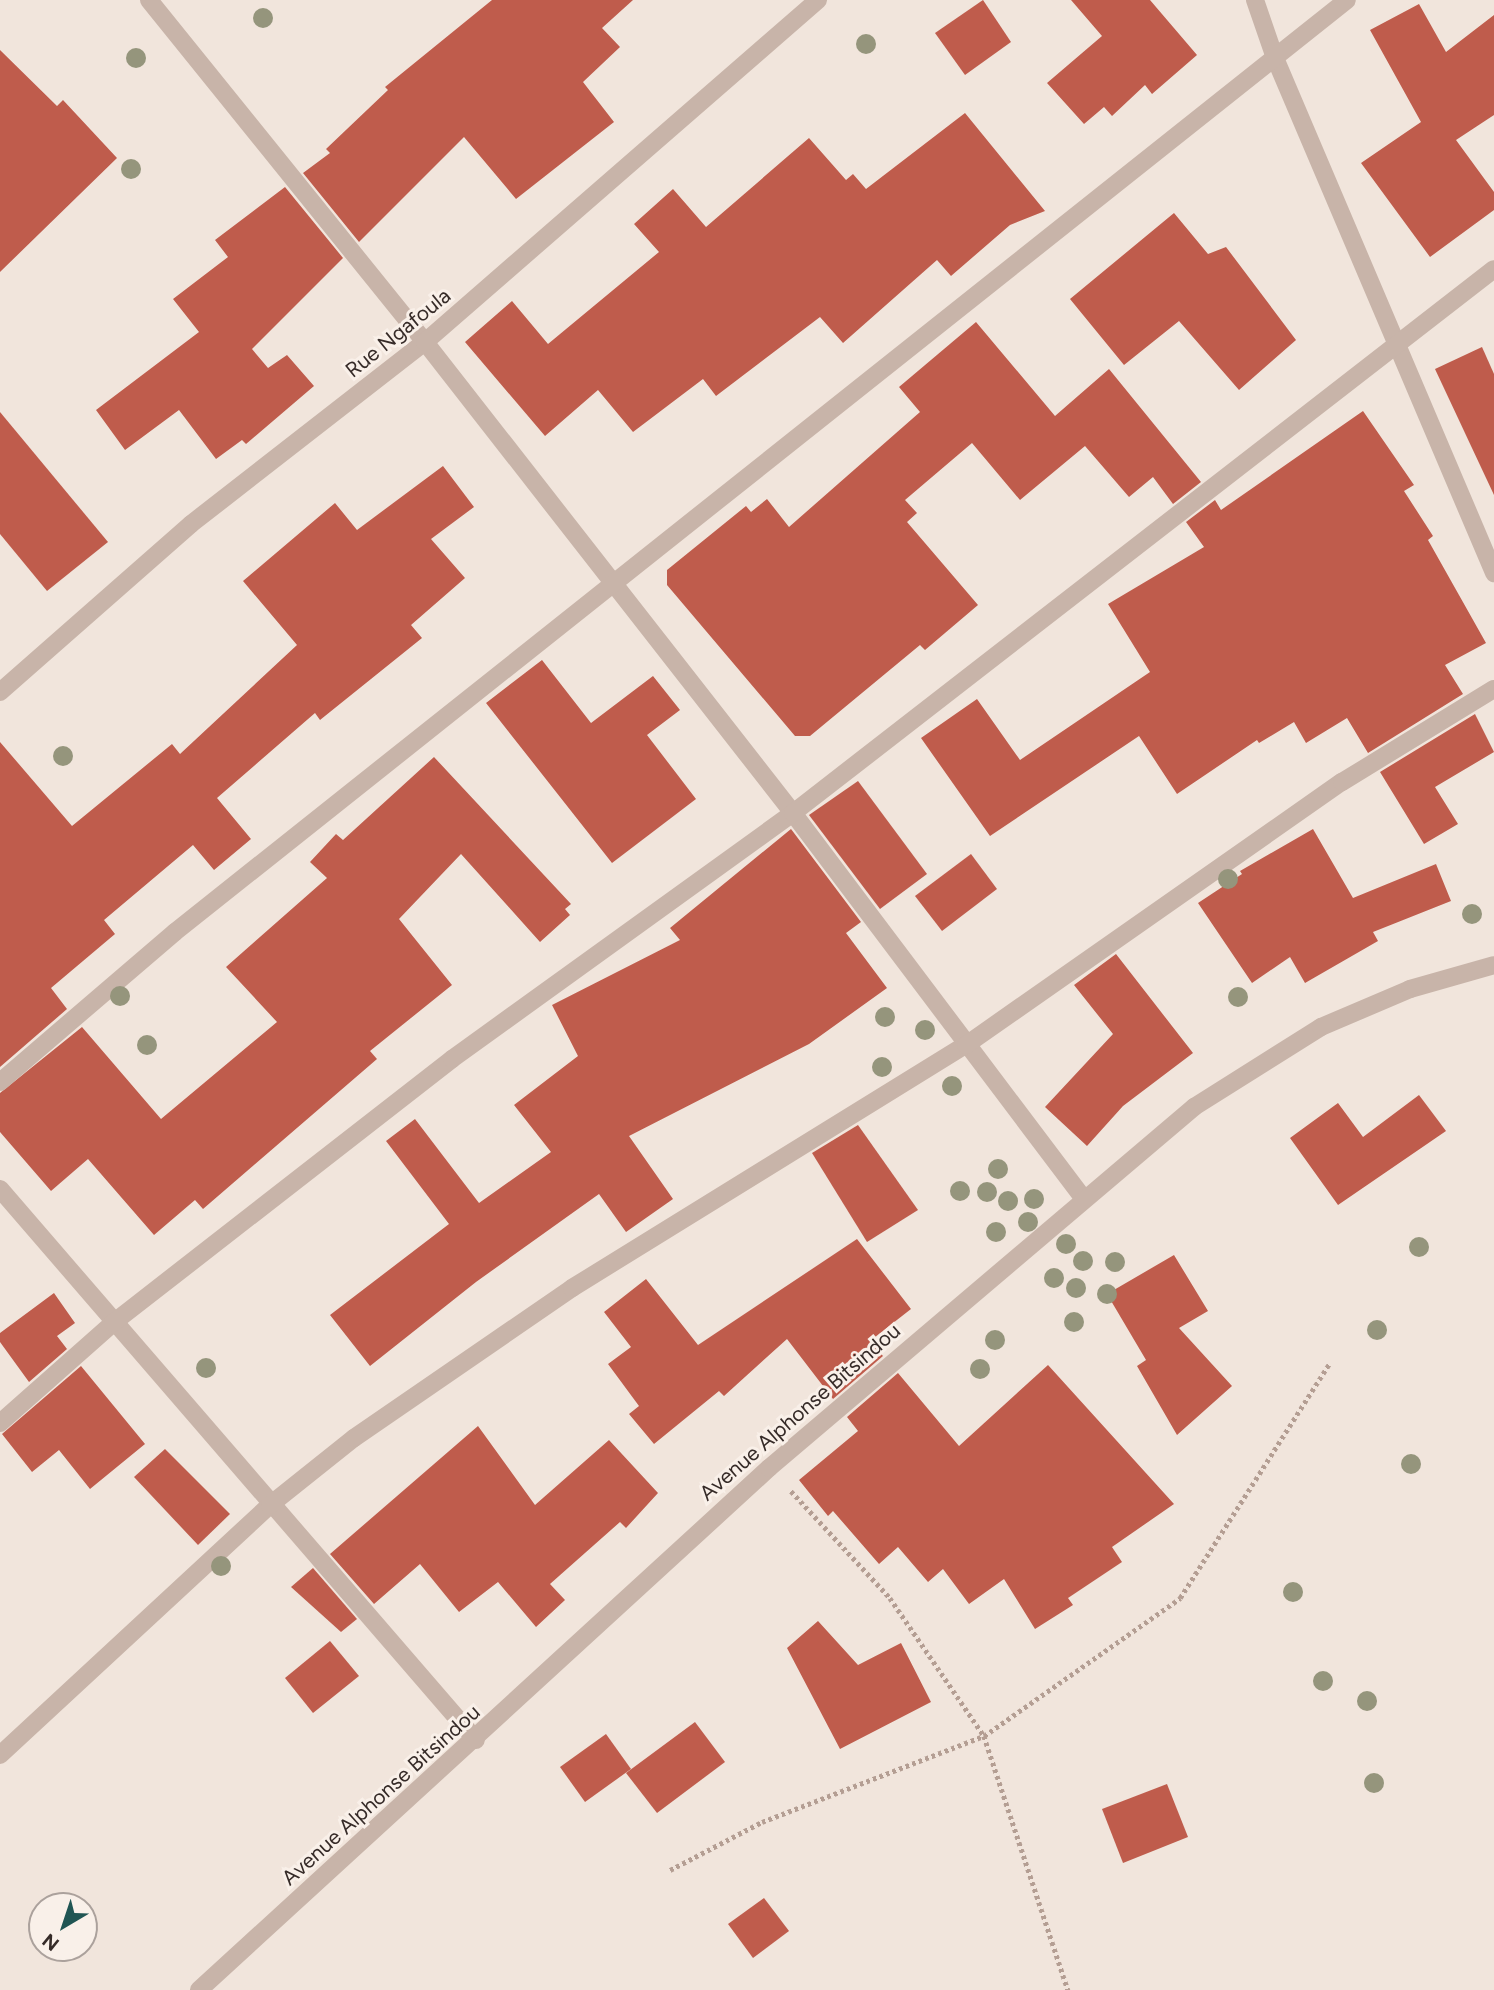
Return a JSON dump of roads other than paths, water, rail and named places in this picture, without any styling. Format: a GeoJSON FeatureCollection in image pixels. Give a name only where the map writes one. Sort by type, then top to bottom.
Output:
{"type":"FeatureCollection","features":[{"type":"Feature","properties":{"kind":"street"},"geometry":{"type":"LineString","coordinates":[[149,0],[425,342],[793,813],[1083,1198]]}},
{"type":"Feature","properties":{"kind":"street","name":"Rue Ngafoula"},"geometry":{"type":"LineString","coordinates":[[0,692],[191,524],[425,342],[818,0]]}},
{"type":"Feature","properties":{"kind":"street"},"geometry":{"type":"LineString","coordinates":[[1255,0],[1275,58],[1394,344],[1494,573]]}},
{"type":"Feature","properties":{"kind":"street"},"geometry":{"type":"LineString","coordinates":[[0,1082],[175,932],[1347,0]]}},
{"type":"Feature","properties":{"kind":"street"},"geometry":{"type":"LineString","coordinates":[[0,1423],[113,1323],[452,1059],[793,813],[1494,269]]}},
{"type":"Feature","properties":{"kind":"street"},"geometry":{"type":"LineString","coordinates":[[0,1755],[271,1504],[354,1438],[572,1289],[966,1045],[1342,782],[1494,689]]}},
{"type":"Feature","properties":{"kind":"street","name":"Avenue Alphonse Bitsindou"},"geometry":{"type":"LineString","coordinates":[[200,1990],[476,1740],[620,1601],[769,1468],[1083,1198],[1194,1107],[1321,1027],[1410,989],[1494,965]]}},
{"type":"Feature","properties":{"kind":"street"},"geometry":{"type":"LineString","coordinates":[[0,1189],[476,1740]]}}]}
